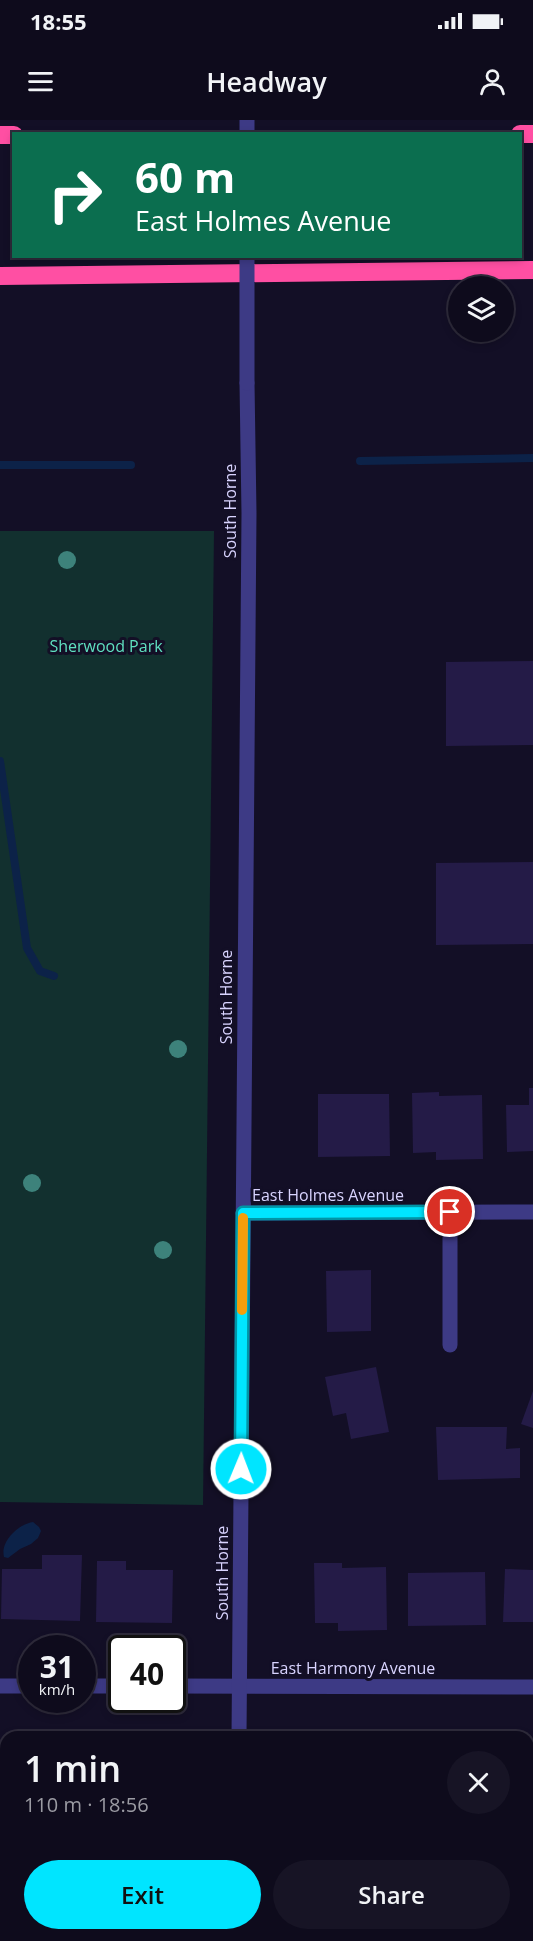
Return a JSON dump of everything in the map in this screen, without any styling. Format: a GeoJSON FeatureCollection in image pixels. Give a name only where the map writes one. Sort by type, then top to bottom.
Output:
{"type":"FeatureCollection","features":[{"type":"Feature","properties":{"kind":"highway"},"geometry":{"type":"LineString","coordinates":[[0,276],[533,271]]}},
{"type":"Feature","properties":{"kind":"street","name":"South Horne"},"geometry":{"type":"LineString","coordinates":[[239,1731],[249,513],[247,258]]}},
{"type":"Feature","properties":{"kind":"street"},"geometry":{"type":"LineString","coordinates":[[450,1212],[450,1344]]}},
{"type":"Feature","properties":{"kind":"street","name":"East Holmes Avenue"},"geometry":{"type":"LineString","coordinates":[[243,1213],[533,1212]]}},
{"type":"Feature","properties":{"kind":"street"},"geometry":{"type":"LineString","coordinates":[[0,1686],[18,1686]]}},
{"type":"Feature","properties":{"kind":"street","name":"East Harmony Avenue"},"geometry":{"type":"LineString","coordinates":[[186,1686],[533,1687]]}},
{"type":"Feature","properties":{"kind":"green space","name":"Sherwood Park"},"geometry":{"type":"Polygon","coordinates":[[[0,531],[214,531],[203,1505],[0,1502],[0,531]]]}},
{"type":"Feature","properties":{"kind":"water"},"geometry":{"type":"Polygon","coordinates":[[[33,1522],[41,1531],[38,1538],[8,1558],[4,1557],[5,1545],[12,1534],[22,1526],[33,1522]]]}},
{"type":"Feature","properties":{"kind":"building"},"geometry":{"type":"Polygon","coordinates":[[[533,661],[533,745],[446,746],[446,662],[533,661]]]}},
{"type":"Feature","properties":{"kind":"building"},"geometry":{"type":"Polygon","coordinates":[[[533,862],[533,944],[436,945],[436,863],[533,862]]]}},
{"type":"Feature","properties":{"kind":"building"},"geometry":{"type":"Polygon","coordinates":[[[529,1088],[533,1088],[533,1151],[507,1152],[506,1105],[529,1105],[529,1088]]]}},
{"type":"Feature","properties":{"kind":"building"},"geometry":{"type":"Polygon","coordinates":[[[439,1092],[439,1096],[482,1095],[483,1159],[436,1160],[436,1152],[413,1153],[412,1093],[439,1092]]]}},
{"type":"Feature","properties":{"kind":"building"},"geometry":{"type":"Polygon","coordinates":[[[318,1094],[389,1094],[390,1156],[318,1157],[318,1094]]]}},
{"type":"Feature","properties":{"kind":"building"},"geometry":{"type":"Polygon","coordinates":[[[371,1270],[371,1331],[327,1332],[326,1271],[371,1270]]]}},
{"type":"Feature","properties":{"kind":"building"},"geometry":{"type":"Polygon","coordinates":[[[376,1367],[389,1432],[351,1439],[346,1413],[333,1416],[325,1377],[376,1367]]]}},
{"type":"Feature","properties":{"kind":"building"},"geometry":{"type":"Polygon","coordinates":[[[533,1391],[533,1428],[521,1424],[533,1391]]]}},
{"type":"Feature","properties":{"kind":"building"},"geometry":{"type":"Polygon","coordinates":[[[436,1427],[507,1427],[506,1449],[520,1448],[520,1478],[438,1480],[436,1427]]]}},
{"type":"Feature","properties":{"kind":"building"},"geometry":{"type":"Polygon","coordinates":[[[42,1555],[82,1555],[80,1621],[1,1619],[2,1569],[42,1569],[42,1555]]]}},
{"type":"Feature","properties":{"kind":"building"},"geometry":{"type":"Polygon","coordinates":[[[97,1561],[126,1561],[126,1570],[173,1570],[172,1623],[96,1622],[97,1561]]]}},
{"type":"Feature","properties":{"kind":"building"},"geometry":{"type":"Polygon","coordinates":[[[314,1563],[342,1563],[342,1568],[386,1567],[387,1630],[338,1631],[338,1623],[315,1623],[314,1563]]]}},
{"type":"Feature","properties":{"kind":"building"},"geometry":{"type":"Polygon","coordinates":[[[505,1569],[533,1570],[533,1622],[503,1622],[505,1569]]]}},
{"type":"Feature","properties":{"kind":"building"},"geometry":{"type":"Polygon","coordinates":[[[485,1572],[486,1625],[408,1626],[408,1573],[485,1572]]]}},
{"type":"Feature","properties":{"kind":"waterway"},"geometry":{"type":"LineString","coordinates":[[360,461],[533,458]]}},
{"type":"Feature","properties":{"kind":"waterway"},"geometry":{"type":"LineString","coordinates":[[0,465],[131,465]]}},
{"type":"Feature","properties":{"kind":"waterway"},"geometry":{"type":"LineString","coordinates":[[0,761],[27,948],[40,971],[54,976]]}},
{"type":"Feature","properties":{"kind":"slow traffic"},"geometry":{"type":"LineString","coordinates":[[242,1310],[243,1218]]}},
{"type":"Feature","properties":{"kind":"route"},"geometry":{"type":"LineString","coordinates":[[241,1469],[243,1213],[450,1212]]}}]}
